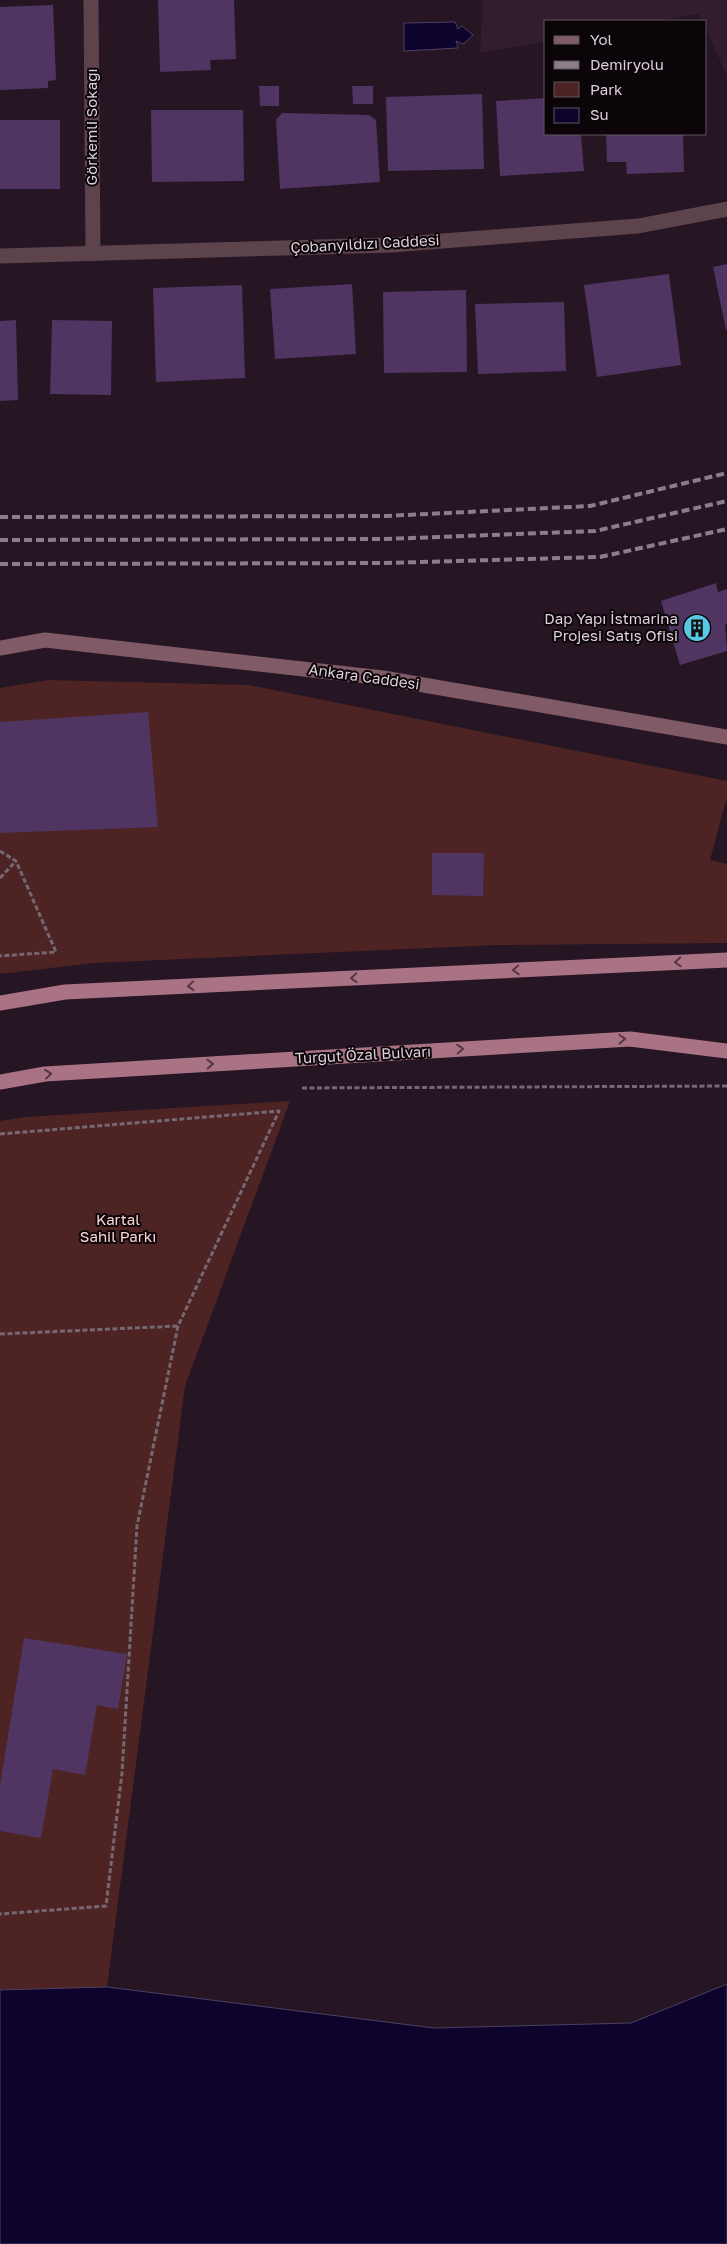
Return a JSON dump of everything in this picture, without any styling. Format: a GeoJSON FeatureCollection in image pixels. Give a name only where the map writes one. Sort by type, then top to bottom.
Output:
{"type":"FeatureCollection","features":[{"type":"Feature","properties":{"kind":"highway"},"geometry":{"type":"LineString","coordinates":[[0,1003],[65,992],[727,960]]}},
{"type":"Feature","properties":{"kind":"highway","name":"Turgut Özal Bulvarı"},"geometry":{"type":"LineString","coordinates":[[0,1082],[45,1074],[630,1039],[727,1051]]}},
{"type":"Feature","properties":{"kind":"main road","name":"Ankara Caddesi"},"geometry":{"type":"LineString","coordinates":[[0,648],[45,640],[383,678],[727,737]]}},
{"type":"Feature","properties":{"kind":"street","name":"Görkemli Sokağı"},"geometry":{"type":"LineString","coordinates":[[91,0],[93,254]]}},
{"type":"Feature","properties":{"kind":"street","name":"Çobanyıldızı Caddesi"},"geometry":{"type":"LineString","coordinates":[[0,256],[391,245],[638,226],[727,209]]}},
{"type":"Feature","properties":{"kind":"path"},"geometry":{"type":"LineString","coordinates":[[0,851],[16,861],[56,952],[0,955]]}},
{"type":"Feature","properties":{"kind":"path"},"geometry":{"type":"LineString","coordinates":[[0,878],[16,861]]}},
{"type":"Feature","properties":{"kind":"path"},"geometry":{"type":"LineString","coordinates":[[302,1088],[727,1086]]}},
{"type":"Feature","properties":{"kind":"path"},"geometry":{"type":"LineString","coordinates":[[0,1134],[279,1111],[178,1326],[137,1526],[122,1773],[106,1906],[0,1914]]}},
{"type":"Feature","properties":{"kind":"path"},"geometry":{"type":"LineString","coordinates":[[0,1334],[178,1326]]}},
{"type":"Feature","properties":{"kind":"shaded area"},"geometry":{"type":"Polygon","coordinates":[[[483,0],[727,0],[727,76],[707,31],[707,20],[702,20],[699,14],[664,20],[544,20],[544,41],[480,53],[483,0]]]}},
{"type":"Feature","properties":{"kind":"green space"},"geometry":{"type":"Polygon","coordinates":[[[49,680],[249,685],[727,781],[727,797],[710,860],[727,864],[727,943],[497,945],[93,963],[0,974],[0,688],[49,680]]]}},
{"type":"Feature","properties":{"kind":"green space","name":"Kartal Sahil Parkı"},"geometry":{"type":"Polygon","coordinates":[[[290,1101],[185,1386],[107,1987],[0,1990],[0,1121],[25,1117],[290,1101]]]}},
{"type":"Feature","properties":{"kind":"water"},"geometry":{"type":"Polygon","coordinates":[[[455,22],[458,29],[462,26],[473,35],[463,44],[456,41],[458,48],[404,51],[404,23],[455,22]]]}},
{"type":"Feature","properties":{"kind":"water"},"geometry":{"type":"Polygon","coordinates":[[[727,1984],[727,2244],[0,2244],[0,1990],[107,1987],[434,2028],[631,2023],[727,1984]]]}},
{"type":"Feature","properties":{"kind":"building"},"geometry":{"type":"Polygon","coordinates":[[[158,0],[234,0],[236,59],[210,60],[211,70],[160,72],[158,0]]]}},
{"type":"Feature","properties":{"kind":"building"},"geometry":{"type":"Polygon","coordinates":[[[53,5],[56,80],[48,81],[48,88],[0,90],[0,7],[53,5]]]}},
{"type":"Feature","properties":{"kind":"building"},"geometry":{"type":"Polygon","coordinates":[[[259,86],[279,86],[279,106],[260,106],[259,86]]]}},
{"type":"Feature","properties":{"kind":"building"},"geometry":{"type":"Polygon","coordinates":[[[352,86],[373,86],[373,104],[353,104],[352,86]]]}},
{"type":"Feature","properties":{"kind":"building"},"geometry":{"type":"Polygon","coordinates":[[[482,94],[484,169],[388,171],[386,97],[482,94]]]}},
{"type":"Feature","properties":{"kind":"building"},"geometry":{"type":"Polygon","coordinates":[[[544,98],[544,135],[581,135],[584,171],[500,176],[496,101],[544,98]]]}},
{"type":"Feature","properties":{"kind":"building"},"geometry":{"type":"Polygon","coordinates":[[[151,110],[243,110],[244,181],[152,182],[151,110]]]}},
{"type":"Feature","properties":{"kind":"building"},"geometry":{"type":"Polygon","coordinates":[[[282,113],[369,115],[376,120],[380,182],[280,189],[276,120],[282,113]]]}},
{"type":"Feature","properties":{"kind":"building"},"geometry":{"type":"Polygon","coordinates":[[[0,120],[60,120],[60,189],[0,189],[0,120]]]}},
{"type":"Feature","properties":{"kind":"building"},"geometry":{"type":"Polygon","coordinates":[[[606,135],[683,135],[684,172],[627,174],[626,162],[607,162],[606,135]]]}},
{"type":"Feature","properties":{"kind":"building"},"geometry":{"type":"Polygon","coordinates":[[[727,264],[727,330],[726,330],[713,267],[727,264]]]}},
{"type":"Feature","properties":{"kind":"building"},"geometry":{"type":"Polygon","coordinates":[[[669,274],[681,365],[597,377],[584,285],[669,274]]]}},
{"type":"Feature","properties":{"kind":"building"},"geometry":{"type":"Polygon","coordinates":[[[352,284],[356,354],[275,359],[270,289],[352,284]]]}},
{"type":"Feature","properties":{"kind":"building"},"geometry":{"type":"Polygon","coordinates":[[[242,285],[245,378],[156,382],[153,288],[242,285]]]}},
{"type":"Feature","properties":{"kind":"building"},"geometry":{"type":"Polygon","coordinates":[[[466,290],[467,372],[384,373],[383,292],[466,290]]]}},
{"type":"Feature","properties":{"kind":"building"},"geometry":{"type":"Polygon","coordinates":[[[564,302],[566,371],[478,374],[475,304],[564,302]]]}},
{"type":"Feature","properties":{"kind":"building"},"geometry":{"type":"Polygon","coordinates":[[[16,320],[18,400],[0,401],[0,321],[16,320]]]}},
{"type":"Feature","properties":{"kind":"building"},"geometry":{"type":"Polygon","coordinates":[[[52,320],[112,321],[111,395],[50,394],[52,320]]]}},
{"type":"Feature","properties":{"kind":"building","name":"Dap Yapı İstmarina Projesi Satış Ofisi"},"geometry":{"type":"Polygon","coordinates":[[[716,583],[718,592],[727,589],[727,624],[725,624],[727,651],[680,665],[661,601],[716,583]]]}},
{"type":"Feature","properties":{"kind":"building"},"geometry":{"type":"Polygon","coordinates":[[[148,712],[158,827],[0,833],[0,722],[148,712]]]}},
{"type":"Feature","properties":{"kind":"building"},"geometry":{"type":"Polygon","coordinates":[[[432,853],[484,853],[483,896],[432,895],[432,853]]]}},
{"type":"Feature","properties":{"kind":"building"},"geometry":{"type":"Polygon","coordinates":[[[24,1638],[127,1654],[118,1709],[97,1705],[85,1775],[53,1769],[41,1838],[0,1831],[0,1785],[24,1638]]]}},
{"type":"Feature","properties":{"kind":"railway"},"geometry":{"type":"LineString","coordinates":[[0,517],[386,516],[590,506],[727,473]]}},
{"type":"Feature","properties":{"kind":"railway"},"geometry":{"type":"LineString","coordinates":[[0,540],[386,539],[595,531],[727,501]]}},
{"type":"Feature","properties":{"kind":"railway"},"geometry":{"type":"LineString","coordinates":[[0,564],[385,563],[600,557],[727,529]]}},
{"type":"Feature","properties":{"kind":"place","name":"Dap Yapı İstmarina Projesi Satış Ofisi"},"geometry":{"type":"Point","coordinates":[697,628]}}]}
